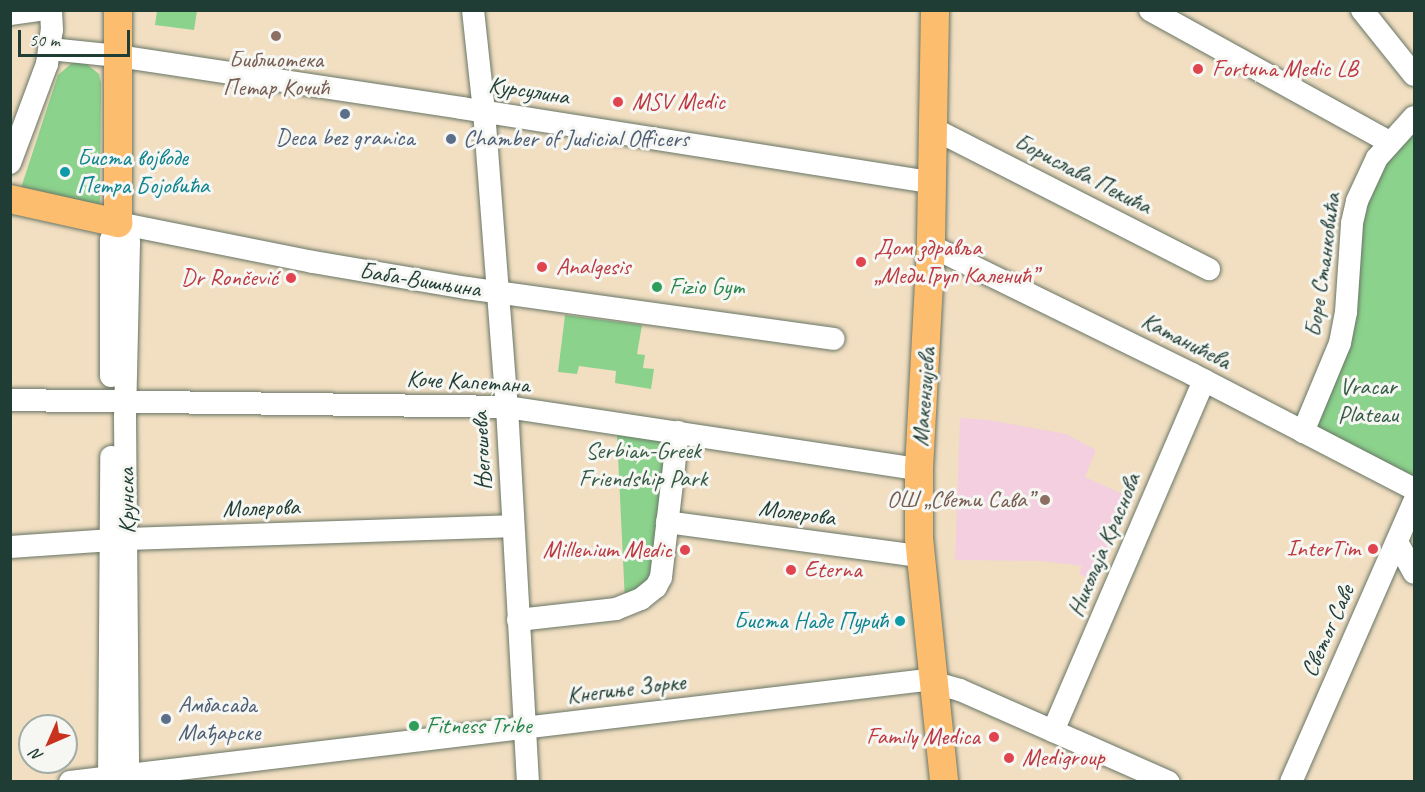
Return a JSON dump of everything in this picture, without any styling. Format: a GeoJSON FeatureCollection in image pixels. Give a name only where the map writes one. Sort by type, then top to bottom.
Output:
{"type":"FeatureCollection","features":[{"type":"Feature","properties":{"kind":"main road","name":"Крунска"},"geometry":{"type":"LineString","coordinates":[[118,10],[118,223]]}},
{"type":"Feature","properties":{"kind":"main road","name":"Макензијева"},"geometry":{"type":"LineString","coordinates":[[930,11],[931,246],[920,469],[920,556],[944,782]]}},
{"type":"Feature","properties":{"kind":"main road","name":"Баба-Вишњина"},"geometry":{"type":"LineString","coordinates":[[10,199],[118,223]]}},
{"type":"Feature","properties":{"kind":"street"},"geometry":{"type":"LineString","coordinates":[[10,14],[40,10]]}},
{"type":"Feature","properties":{"kind":"street"},"geometry":{"type":"LineString","coordinates":[[10,163],[47,64],[50,49],[51,10]]}},
{"type":"Feature","properties":{"kind":"street","name":"Његошева"},"geometry":{"type":"LineString","coordinates":[[473,10],[484,111],[496,292],[507,407],[528,782]]}},
{"type":"Feature","properties":{"kind":"street"},"geometry":{"type":"LineString","coordinates":[[1150,10],[1389,142]]}},
{"type":"Feature","properties":{"kind":"street"},"geometry":{"type":"LineString","coordinates":[[1362,10],[1414,75]]}},
{"type":"Feature","properties":{"kind":"street","name":"Курсулина"},"geometry":{"type":"LineString","coordinates":[[50,49],[118,56],[484,111],[930,182]]}},
{"type":"Feature","properties":{"kind":"street","name":"Боре Станковића"},"geometry":{"type":"LineString","coordinates":[[1303,432],[1340,343],[1346,312],[1352,223],[1358,201],[1373,165],[1389,142],[1414,117]]}},
{"type":"Feature","properties":{"kind":"street","name":"Борислава Пекића"},"geometry":{"type":"LineString","coordinates":[[932,128],[1209,269]]}},
{"type":"Feature","properties":{"kind":"street","name":"Баба-Вишњина"},"geometry":{"type":"LineString","coordinates":[[118,223],[313,262],[496,292],[833,339]]}},
{"type":"Feature","properties":{"kind":"street","name":"Крунска"},"geometry":{"type":"LineString","coordinates":[[118,223],[129,242],[118,400],[119,778]]}},
{"type":"Feature","properties":{"kind":"street","name":"Катанићева"},"geometry":{"type":"LineString","coordinates":[[931,246],[1204,380],[1414,489]]}},
{"type":"Feature","properties":{"kind":"street","name":"Николаја Краснова"},"geometry":{"type":"LineString","coordinates":[[1053,731],[1204,380]]}},
{"type":"Feature","properties":{"kind":"street","name":"Коче Капетана"},"geometry":{"type":"LineString","coordinates":[[10,400],[507,407],[920,469]]}},
{"type":"Feature","properties":{"kind":"street"},"geometry":{"type":"LineString","coordinates":[[518,620],[616,609],[641,599],[660,580],[678,432]]}},
{"type":"Feature","properties":{"kind":"street","name":"Светог Саве"},"geometry":{"type":"LineString","coordinates":[[1291,782],[1414,502]]}},
{"type":"Feature","properties":{"kind":"street","name":"Молерова"},"geometry":{"type":"LineString","coordinates":[[667,522],[920,556]]}},
{"type":"Feature","properties":{"kind":"street","name":"Молерова"},"geometry":{"type":"LineString","coordinates":[[10,547],[119,540],[513,526]]}},
{"type":"Feature","properties":{"kind":"street"},"geometry":{"type":"LineString","coordinates":[[1397,542],[1411,569]]}},
{"type":"Feature","properties":{"kind":"street"},"geometry":{"type":"LineString","coordinates":[[1383,573],[1392,567],[1411,569]]}},
{"type":"Feature","properties":{"kind":"street","name":"Кнегиње Зорке"},"geometry":{"type":"LineString","coordinates":[[70,782],[119,778],[907,682],[933,681],[960,690],[1169,782]]}},
{"type":"Feature","properties":{"kind":"shaded area","name":"ОШ „Свети Сава”"},"geometry":{"type":"Polygon","coordinates":[[[960,418],[989,420],[1066,434],[1096,450],[1085,477],[1134,499],[1096,582],[1079,574],[1082,566],[1042,561],[955,560],[960,418]]]}},
{"type":"Feature","properties":{"kind":"green space"},"geometry":{"type":"Polygon","coordinates":[[[157,11],[197,11],[194,30],[155,25],[157,11]]]}},
{"type":"Feature","properties":{"kind":"green space"},"geometry":{"type":"Polygon","coordinates":[[[84,62],[99,74],[101,83],[100,207],[21,188],[58,75],[72,63],[84,62]]]}},
{"type":"Feature","properties":{"kind":"green space","name":"Vracar Plateau"},"geometry":{"type":"Polygon","coordinates":[[[1414,117],[1414,478],[1307,423],[1335,360],[1357,201],[1414,117]]]}},
{"type":"Feature","properties":{"kind":"green space"},"geometry":{"type":"Polygon","coordinates":[[[565,315],[642,325],[637,354],[645,355],[643,368],[654,369],[651,389],[615,383],[616,371],[579,366],[577,374],[558,372],[565,315]]]}},
{"type":"Feature","properties":{"kind":"green space","name":"Serbian-Greek Friendship Park"},"geometry":{"type":"Polygon","coordinates":[[[617,435],[671,443],[655,573],[625,601],[617,435]]]}},
{"type":"Feature","properties":{"kind":"place","name":"Библиотека Петар Кочић"},"geometry":{"type":"Point","coordinates":[276,36]}},
{"type":"Feature","properties":{"kind":"place","name":"Fortuna Medic LB"},"geometry":{"type":"Point","coordinates":[1198,69]}},
{"type":"Feature","properties":{"kind":"place","name":"MSV Medic"},"geometry":{"type":"Point","coordinates":[618,102]}},
{"type":"Feature","properties":{"kind":"place","name":"Deca bez granica"},"geometry":{"type":"Point","coordinates":[345,114]}},
{"type":"Feature","properties":{"kind":"place","name":"Chamber of Judicial Officers"},"geometry":{"type":"Point","coordinates":[451,139]}},
{"type":"Feature","properties":{"kind":"place","name":"Биста војводе Петра Бојовића"},"geometry":{"type":"Point","coordinates":[65,172]}},
{"type":"Feature","properties":{"kind":"place","name":"Дом здравља „МедиГруп Каленић”"},"geometry":{"type":"Point","coordinates":[861,262]}},
{"type":"Feature","properties":{"kind":"place","name":"Analgesis"},"geometry":{"type":"Point","coordinates":[542,267]}},
{"type":"Feature","properties":{"kind":"place","name":"Dr Rončević"},"geometry":{"type":"Point","coordinates":[291,278]}},
{"type":"Feature","properties":{"kind":"place","name":"Fizio Gym"},"geometry":{"type":"Point","coordinates":[657,287]}},
{"type":"Feature","properties":{"kind":"place","name":"ОШ „Свети Сава”"},"geometry":{"type":"Point","coordinates":[1045,500]}},
{"type":"Feature","properties":{"kind":"place","name":"InterTim"},"geometry":{"type":"Point","coordinates":[1373,549]}},
{"type":"Feature","properties":{"kind":"place","name":"Millenium Medic"},"geometry":{"type":"Point","coordinates":[685,550]}},
{"type":"Feature","properties":{"kind":"place","name":"Eterna"},"geometry":{"type":"Point","coordinates":[791,570]}},
{"type":"Feature","properties":{"kind":"place","name":"Биста Наде Пурић"},"geometry":{"type":"Point","coordinates":[900,621]}},
{"type":"Feature","properties":{"kind":"place","name":"Амбасада Мађарске"},"geometry":{"type":"Point","coordinates":[166,719]}},
{"type":"Feature","properties":{"kind":"place","name":"Fitness Tribe"},"geometry":{"type":"Point","coordinates":[414,726]}},
{"type":"Feature","properties":{"kind":"place","name":"Family Medica"},"geometry":{"type":"Point","coordinates":[994,737]}},
{"type":"Feature","properties":{"kind":"place","name":"Medigroup"},"geometry":{"type":"Point","coordinates":[1009,758]}}]}
